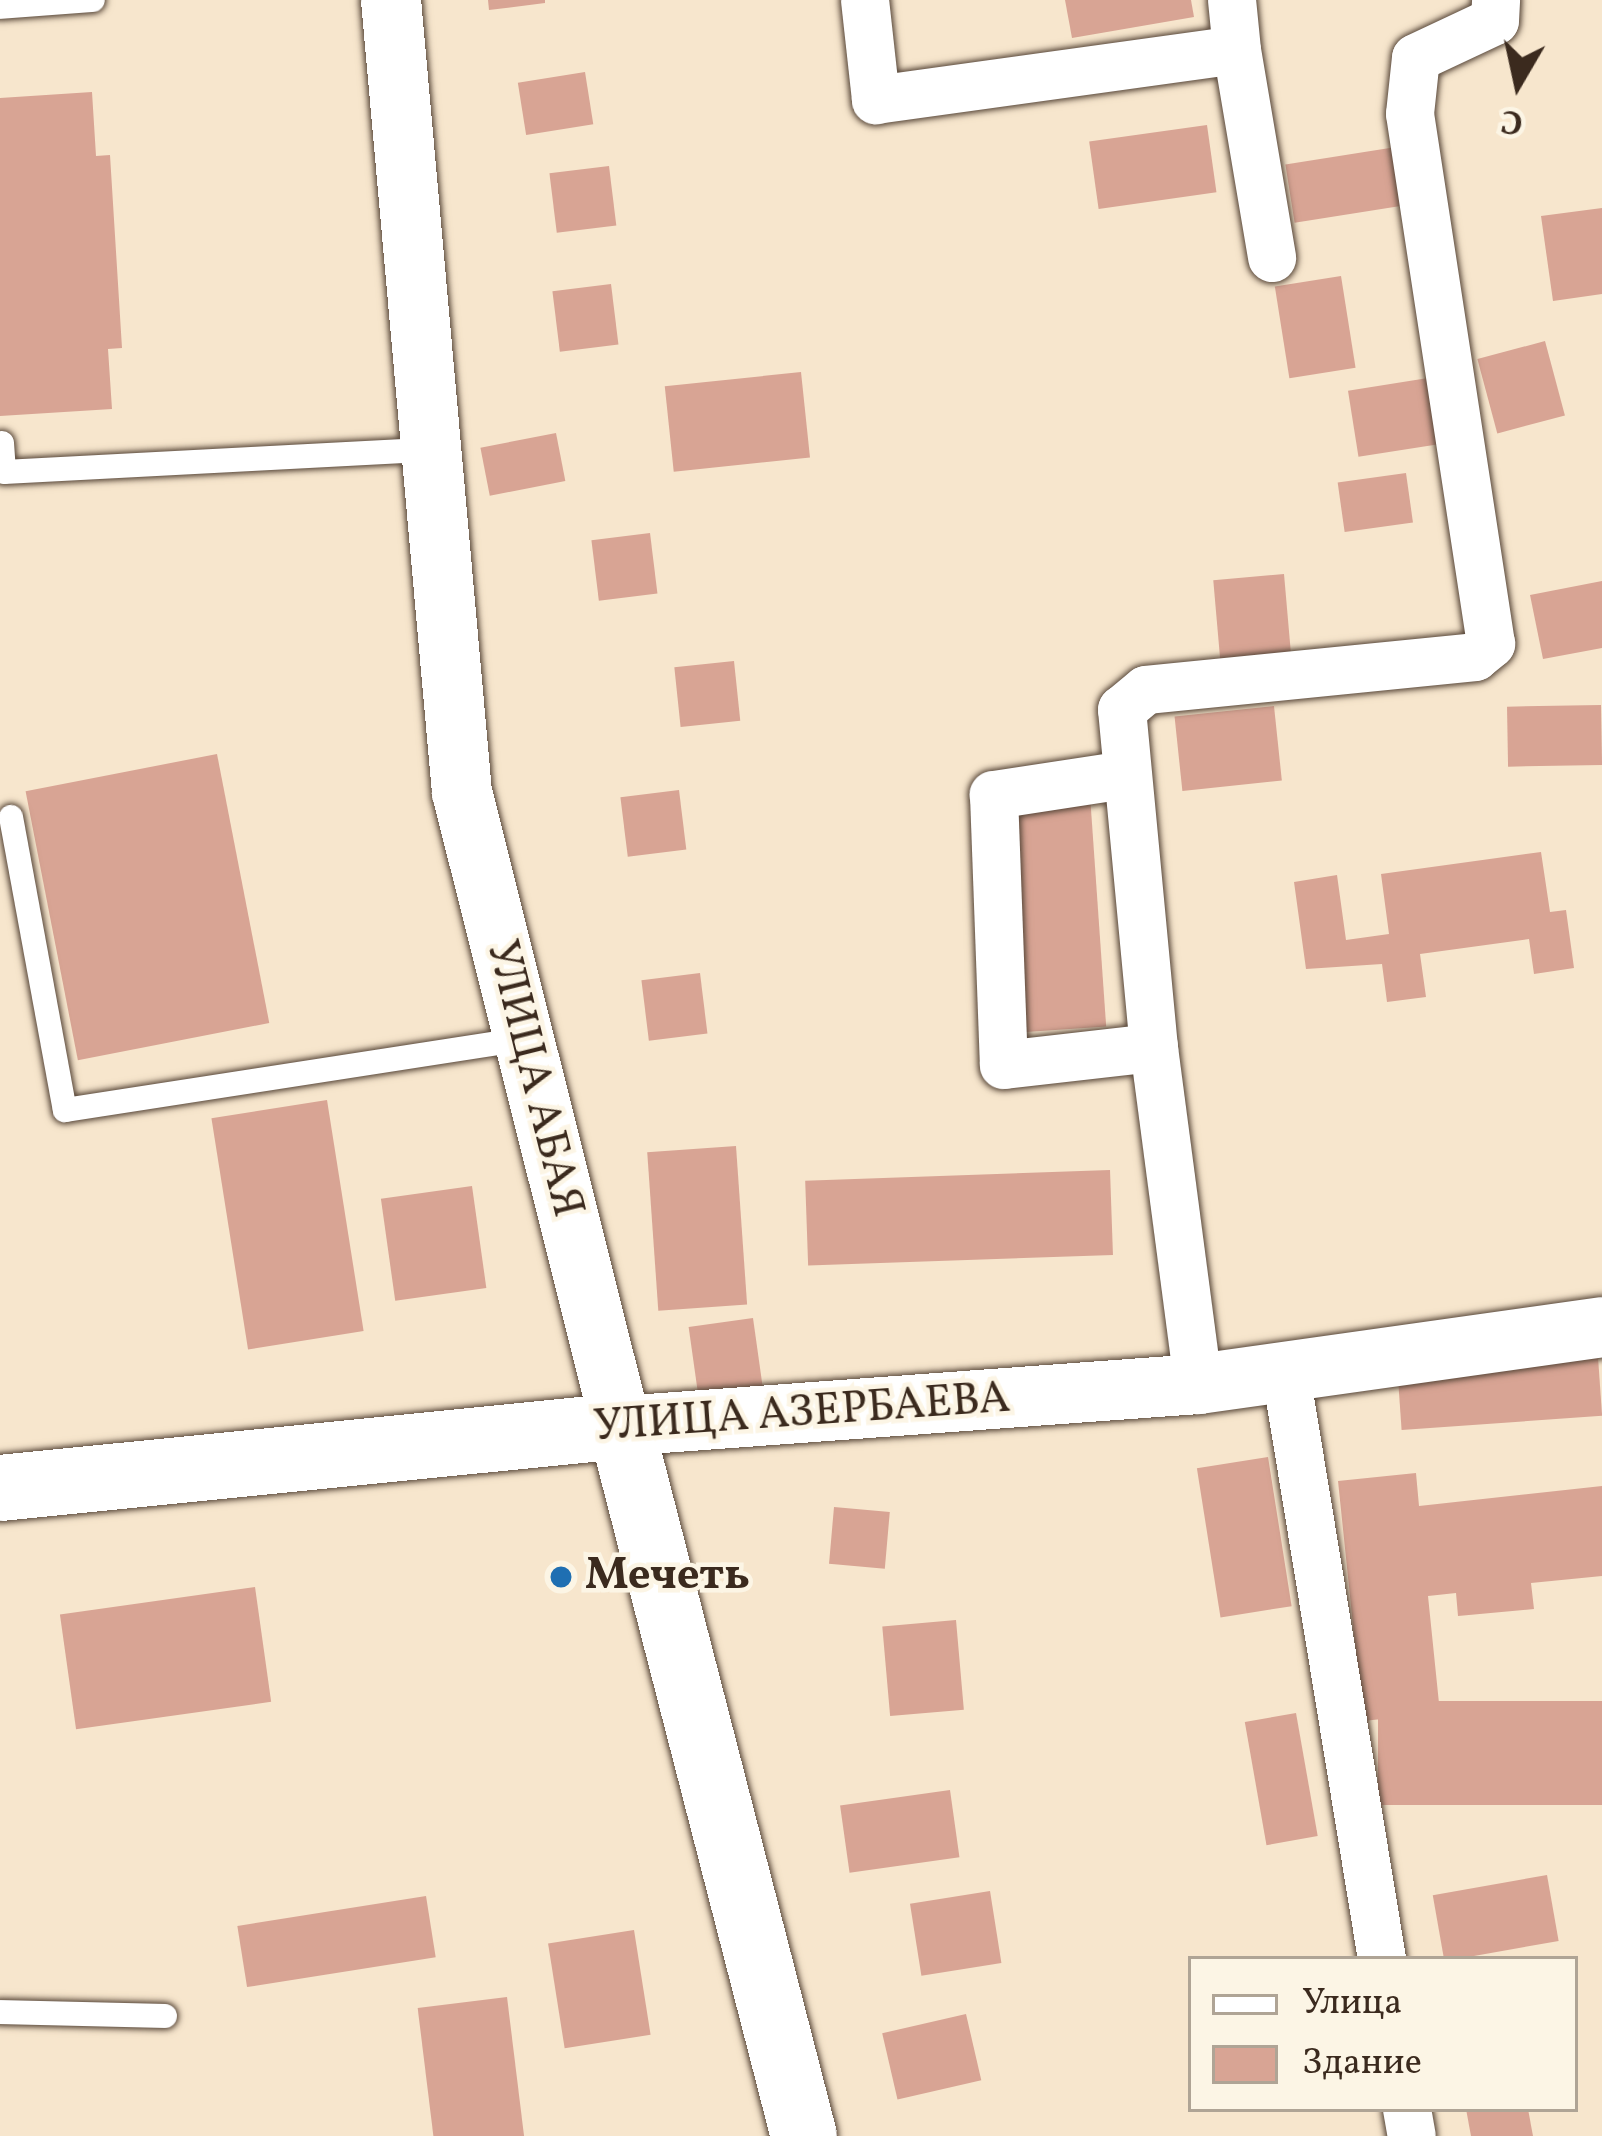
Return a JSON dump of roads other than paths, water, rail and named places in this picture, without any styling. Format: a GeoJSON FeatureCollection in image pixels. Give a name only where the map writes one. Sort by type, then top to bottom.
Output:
{"type":"FeatureCollection","features":[{"type":"Feature","properties":{"kind":"main road","name":"УЛИЦА АЗЕРБАЕВА"},"geometry":{"type":"LineString","coordinates":[[0,1488],[621,1426]]}},
{"type":"Feature","properties":{"kind":"main road","name":"УЛИЦА АБАЯ"},"geometry":{"type":"LineString","coordinates":[[621,1426],[804,2136]]}},
{"type":"Feature","properties":{"kind":"street","name":"УЛИЦА АБАЯ"},"geometry":{"type":"LineString","coordinates":[[391,0],[462,792],[621,1426]]}},
{"type":"Feature","properties":{"kind":"street"},"geometry":{"type":"LineString","coordinates":[[866,0],[877,100],[1238,50]]}},
{"type":"Feature","properties":{"kind":"street"},"geometry":{"type":"LineString","coordinates":[[1232,0],[1272,258]]}},
{"type":"Feature","properties":{"kind":"street"},"geometry":{"type":"LineString","coordinates":[[1198,1384],[1154,1048],[1124,775],[1123,710],[1146,690],[1475,657],[1491,644],[1410,114],[1416,58],[1495,21],[1496,0]]}},
{"type":"Feature","properties":{"kind":"street"},"geometry":{"type":"LineString","coordinates":[[1124,775],[994,795],[1004,1065],[1154,1048]]}},
{"type":"Feature","properties":{"kind":"street","name":"УЛИЦА АЗЕРБАЕВА"},"geometry":{"type":"LineString","coordinates":[[621,1426],[1198,1384],[1602,1327]]}},
{"type":"Feature","properties":{"kind":"street"},"geometry":{"type":"LineString","coordinates":[[1286,1374],[1382,1956]]}},
{"type":"Feature","properties":{"kind":"lane"},"geometry":{"type":"LineString","coordinates":[[0,7],[92,0]]}},
{"type":"Feature","properties":{"kind":"lane"},"geometry":{"type":"LineString","coordinates":[[2,443],[4,472],[428,450]]}},
{"type":"Feature","properties":{"kind":"lane"},"geometry":{"type":"LineString","coordinates":[[11,817],[65,1111],[523,1039]]}},
{"type":"Feature","properties":{"kind":"lane"},"geometry":{"type":"LineString","coordinates":[[0,2012],[165,2015]]}},
{"type":"Feature","properties":{"kind":"place","name":"Мечеть"},"geometry":{"type":"Point","coordinates":[561,1577]}}]}
